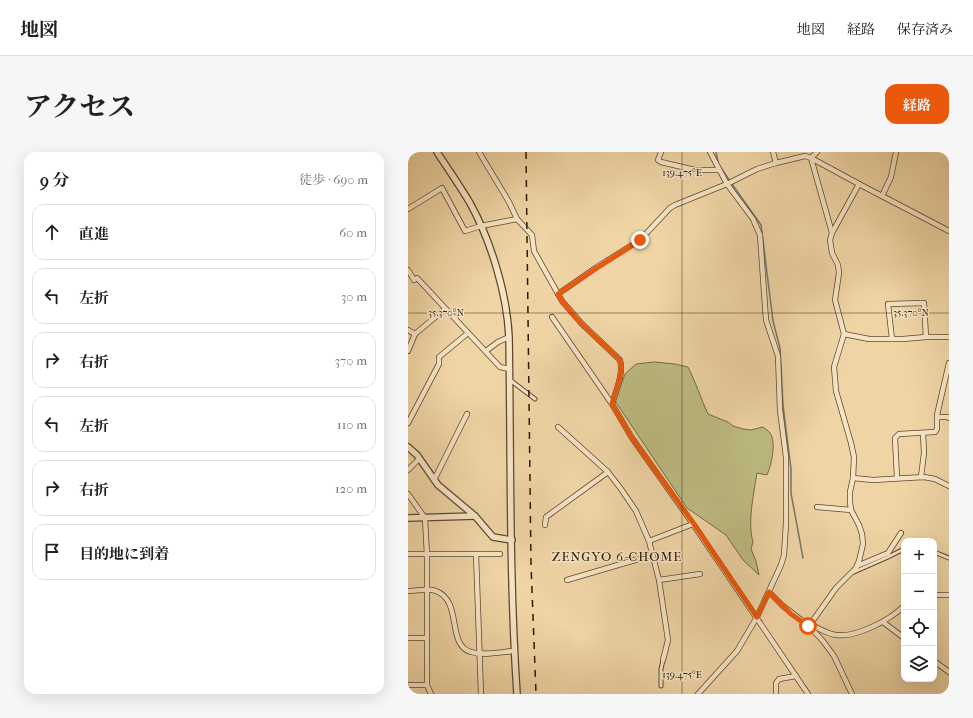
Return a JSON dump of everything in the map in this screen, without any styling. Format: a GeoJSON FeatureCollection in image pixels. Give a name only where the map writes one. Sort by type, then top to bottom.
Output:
{"type":"FeatureCollection","features":[{"type":"Feature","properties":{"kind":"street"},"geometry":{"type":"LineString","coordinates":[[437,152],[470,204],[481,226],[504,293],[509,337],[514,651],[517,694]]}},
{"type":"Feature","properties":{"kind":"street"},"geometry":{"type":"LineString","coordinates":[[479,152],[509,202],[517,219],[532,236],[534,251],[562,301],[582,324],[620,360],[621,364],[619,377],[612,404]]}},
{"type":"Feature","properties":{"kind":"street"},"geometry":{"type":"LineString","coordinates":[[661,152],[658,160],[661,162],[695,170],[720,170]]}},
{"type":"Feature","properties":{"kind":"street"},"geometry":{"type":"LineString","coordinates":[[698,694],[736,651],[757,617],[781,566],[784,555],[786,523],[787,465],[779,404],[778,356],[766,320],[760,235],[753,219],[727,184],[710,152]]}},
{"type":"Feature","properties":{"kind":"street"},"geometry":{"type":"LineString","coordinates":[[773,152],[776,163]]}},
{"type":"Feature","properties":{"kind":"street"},"geometry":{"type":"LineString","coordinates":[[811,158],[817,152]]}},
{"type":"Feature","properties":{"kind":"street"},"geometry":{"type":"LineString","coordinates":[[882,196],[891,177],[896,152]]}},
{"type":"Feature","properties":{"kind":"street"},"geometry":{"type":"LineString","coordinates":[[558,294],[640,240],[670,208],[685,200],[727,184],[757,169],[805,156],[949,231]]}},
{"type":"Feature","properties":{"kind":"street"},"geometry":{"type":"LineString","coordinates":[[811,158],[832,233]]}},
{"type":"Feature","properties":{"kind":"street"},"geometry":{"type":"LineString","coordinates":[[854,572],[863,544],[860,524],[852,510],[850,492],[854,457],[836,391],[834,367],[844,334],[835,300],[839,273],[838,265],[832,253],[830,240],[832,233],[859,184]]}},
{"type":"Feature","properties":{"kind":"street"},"geometry":{"type":"LineString","coordinates":[[408,209],[442,188],[465,231],[481,226],[517,219]]}},
{"type":"Feature","properties":{"kind":"street"},"geometry":{"type":"LineString","coordinates":[[408,270],[414,280],[418,278],[500,367],[510,369]]}},
{"type":"Feature","properties":{"kind":"street"},"geometry":{"type":"LineString","coordinates":[[892,339],[888,304],[924,303],[926,336]]}},
{"type":"Feature","properties":{"kind":"street"},"geometry":{"type":"LineString","coordinates":[[408,350],[415,334],[445,309]]}},
{"type":"Feature","properties":{"kind":"street"},"geometry":{"type":"LineString","coordinates":[[552,317],[612,404],[632,438],[694,524],[808,694]]}},
{"type":"Feature","properties":{"kind":"street"},"geometry":{"type":"LineString","coordinates":[[408,330],[415,334]]}},
{"type":"Feature","properties":{"kind":"street"},"geometry":{"type":"LineString","coordinates":[[408,423],[439,364],[439,357],[468,333]]}},
{"type":"Feature","properties":{"kind":"street"},"geometry":{"type":"LineString","coordinates":[[844,334],[869,339],[892,339],[926,336],[949,337]]}},
{"type":"Feature","properties":{"kind":"street"},"geometry":{"type":"LineString","coordinates":[[486,352],[498,342],[509,337]]}},
{"type":"Feature","properties":{"kind":"street"},"geometry":{"type":"LineString","coordinates":[[896,478],[895,438],[898,434],[935,432],[937,429],[937,417],[949,363]]}},
{"type":"Feature","properties":{"kind":"street"},"geometry":{"type":"LineString","coordinates":[[510,380],[534,399]]}},
{"type":"Feature","properties":{"kind":"street"},"geometry":{"type":"LineString","coordinates":[[434,480],[467,414]]}},
{"type":"Feature","properties":{"kind":"street"},"geometry":{"type":"LineString","coordinates":[[937,417],[949,418]]}},
{"type":"Feature","properties":{"kind":"street"},"geometry":{"type":"LineString","coordinates":[[558,427],[608,472],[636,511],[649,541],[658,580],[668,640],[661,669],[661,686]]}},
{"type":"Feature","properties":{"kind":"street"},"geometry":{"type":"LineString","coordinates":[[921,477],[924,453],[923,433]]}},
{"type":"Feature","properties":{"kind":"street"},"geometry":{"type":"LineString","coordinates":[[408,447],[443,491],[475,516],[492,537],[512,540]]}},
{"type":"Feature","properties":{"kind":"street"},"geometry":{"type":"LineString","coordinates":[[408,470],[418,459]]}},
{"type":"Feature","properties":{"kind":"street"},"geometry":{"type":"LineString","coordinates":[[545,524],[546,518],[608,472]]}},
{"type":"Feature","properties":{"kind":"street"},"geometry":{"type":"LineString","coordinates":[[852,478],[873,480],[921,477],[935,479],[949,486]]}},
{"type":"Feature","properties":{"kind":"street"},"geometry":{"type":"LineString","coordinates":[[408,494],[425,518],[427,555],[427,685],[432,694]]}},
{"type":"Feature","properties":{"kind":"street"},"geometry":{"type":"LineString","coordinates":[[817,507],[852,510]]}},
{"type":"Feature","properties":{"kind":"street"},"geometry":{"type":"LineString","coordinates":[[408,518],[475,516]]}},
{"type":"Feature","properties":{"kind":"street"},"geometry":{"type":"LineString","coordinates":[[649,541],[694,524]]}},
{"type":"Feature","properties":{"kind":"street"},"geometry":{"type":"LineString","coordinates":[[857,566],[888,553],[901,533]]}},
{"type":"Feature","properties":{"kind":"street"},"geometry":{"type":"LineString","coordinates":[[809,625],[836,588],[854,572],[901,550]]}},
{"type":"Feature","properties":{"kind":"street"},"geometry":{"type":"LineString","coordinates":[[937,553],[949,558]]}},
{"type":"Feature","properties":{"kind":"street"},"geometry":{"type":"LineString","coordinates":[[408,554],[500,554]]}},
{"type":"Feature","properties":{"kind":"street"},"geometry":{"type":"LineString","coordinates":[[476,554],[482,694]]}},
{"type":"Feature","properties":{"kind":"street"},"geometry":{"type":"LineString","coordinates":[[567,580],[652,555]]}},
{"type":"Feature","properties":{"kind":"street"},"geometry":{"type":"LineString","coordinates":[[658,580],[700,574]]}},
{"type":"Feature","properties":{"kind":"street"},"geometry":{"type":"LineString","coordinates":[[408,591],[436,591],[447,601],[452,612],[458,640],[466,650],[480,654],[514,651]]}},
{"type":"Feature","properties":{"kind":"street"},"geometry":{"type":"LineString","coordinates":[[769,592],[791,614],[809,625],[831,633],[842,635],[852,634],[883,622],[901,609]]}},
{"type":"Feature","properties":{"kind":"street"},"geometry":{"type":"LineString","coordinates":[[937,595],[949,595]]}},
{"type":"Feature","properties":{"kind":"street"},"geometry":{"type":"LineString","coordinates":[[883,622],[901,636]]}},
{"type":"Feature","properties":{"kind":"street"},"geometry":{"type":"LineString","coordinates":[[809,625],[834,656],[852,694]]}},
{"type":"Feature","properties":{"kind":"street"},"geometry":{"type":"LineString","coordinates":[[408,638],[427,638]]}},
{"type":"Feature","properties":{"kind":"street"},"geometry":{"type":"LineString","coordinates":[[937,663],[949,672]]}},
{"type":"Feature","properties":{"kind":"street"},"geometry":{"type":"LineString","coordinates":[[776,694],[776,683],[779,679],[796,676]]}},
{"type":"Feature","properties":{"kind":"street"},"geometry":{"type":"LineString","coordinates":[[408,685],[427,685]]}},
{"type":"Feature","properties":{"kind":"shaded area"},"geometry":{"type":"Polygon","coordinates":[[[654,362],[688,367],[708,414],[743,429],[751,430],[763,427],[772,437],[772,460],[767,475],[757,473],[751,517],[751,535],[753,542],[751,549],[756,561],[759,575],[743,560],[726,535],[687,508],[615,401],[625,374],[636,364],[654,362]]]}},
{"type":"Feature","properties":{"kind":"waterway"},"geometry":{"type":"LineString","coordinates":[[716,152],[718,162]]}},
{"type":"Feature","properties":{"kind":"waterway"},"geometry":{"type":"LineString","coordinates":[[719,165],[730,181]]}},
{"type":"Feature","properties":{"kind":"waterway"},"geometry":{"type":"LineString","coordinates":[[732,184],[761,225],[773,321],[780,348],[783,405],[791,469],[791,493],[803,558]]}},
{"type":"Feature","properties":{"kind":"railway"},"geometry":{"type":"LineString","coordinates":[[526,152],[531,564],[536,694]]}},
{"type":"Feature","properties":{"kind":"district","name":"ZENGYO 6-CHOME"},"geometry":{"type":"Point","coordinates":[617,556]}},
{"type":"Feature","properties":{"kind":"route"},"geometry":{"type":"LineString","coordinates":[[640,240],[627,247],[558,294],[562,301],[582,324],[620,360],[621,364],[618,385],[612,404],[632,438],[694,524],[757,617],[769,592],[791,614],[808,626]]}}]}
